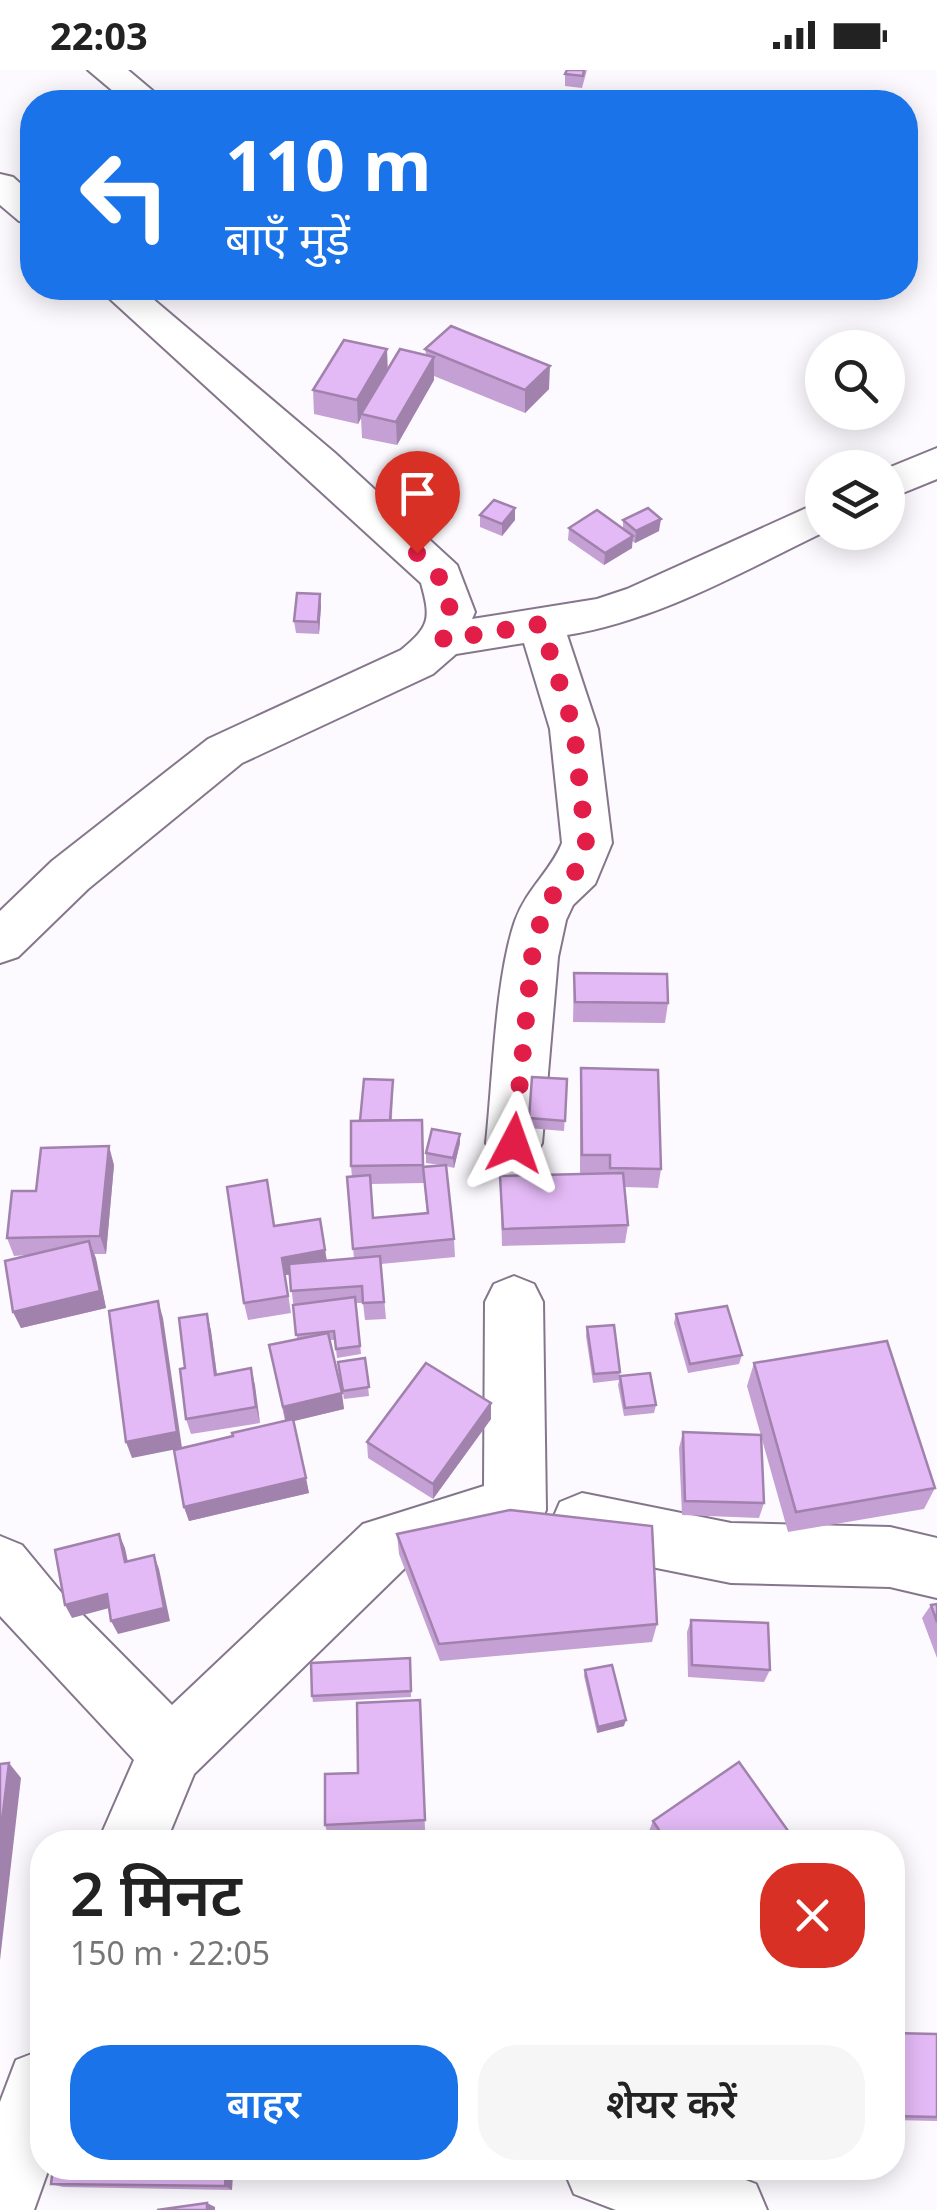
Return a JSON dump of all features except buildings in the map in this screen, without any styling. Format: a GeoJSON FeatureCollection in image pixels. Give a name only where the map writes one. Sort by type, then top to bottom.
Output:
{"type":"FeatureCollection","features":[{"type":"Feature","properties":{"kind":"street"},"geometry":{"type":"LineString","coordinates":[[106,70],[132,90]]}},
{"type":"Feature","properties":{"kind":"street"},"geometry":{"type":"LineString","coordinates":[[0,185],[20,202]]}},
{"type":"Feature","properties":{"kind":"street"},"geometry":{"type":"LineString","coordinates":[[0,943],[70,876],[225,751],[418,662],[443,640],[452,612],[441,576],[320,462],[132,300]]}},
{"type":"Feature","properties":{"kind":"street"},"geometry":{"type":"LineString","coordinates":[[905,477],[937,462]]}},
{"type":"Feature","properties":{"kind":"street"},"geometry":{"type":"LineString","coordinates":[[443,640],[601,614],[643,600],[805,524]]}},
{"type":"Feature","properties":{"kind":"street"},"geometry":{"type":"LineString","coordinates":[[514,1143],[532,957],[547,906],[577,870],[586,843],[574,729],[541,624]]}},
{"type":"Feature","properties":{"kind":"street"},"geometry":{"type":"LineString","coordinates":[[514,1302],[515,1510]]}},
{"type":"Feature","properties":{"kind":"street"},"geometry":{"type":"LineString","coordinates":[[142,1830],[170,1750],[386,1545],[464,1519],[515,1510],[731,1553],[890,1557],[937,1568]]}},
{"type":"Feature","properties":{"kind":"street"},"geometry":{"type":"LineString","coordinates":[[0,1566],[42,1619],[170,1750]]}},
{"type":"Feature","properties":{"kind":"street"},"geometry":{"type":"LineString","coordinates":[[0,2202],[30,2119]]}},
{"type":"Feature","properties":{"kind":"street"},"geometry":{"type":"LineString","coordinates":[[637,2180],[730,2210]]}},
{"type":"Feature","properties":{"kind":"route"},"geometry":{"type":"LineString","coordinates":[[417,553],[441,576],[452,612],[443,640],[541,624],[578,753],[586,843],[577,870],[554,893],[541,920],[532,957],[514,1143]]}}]}
